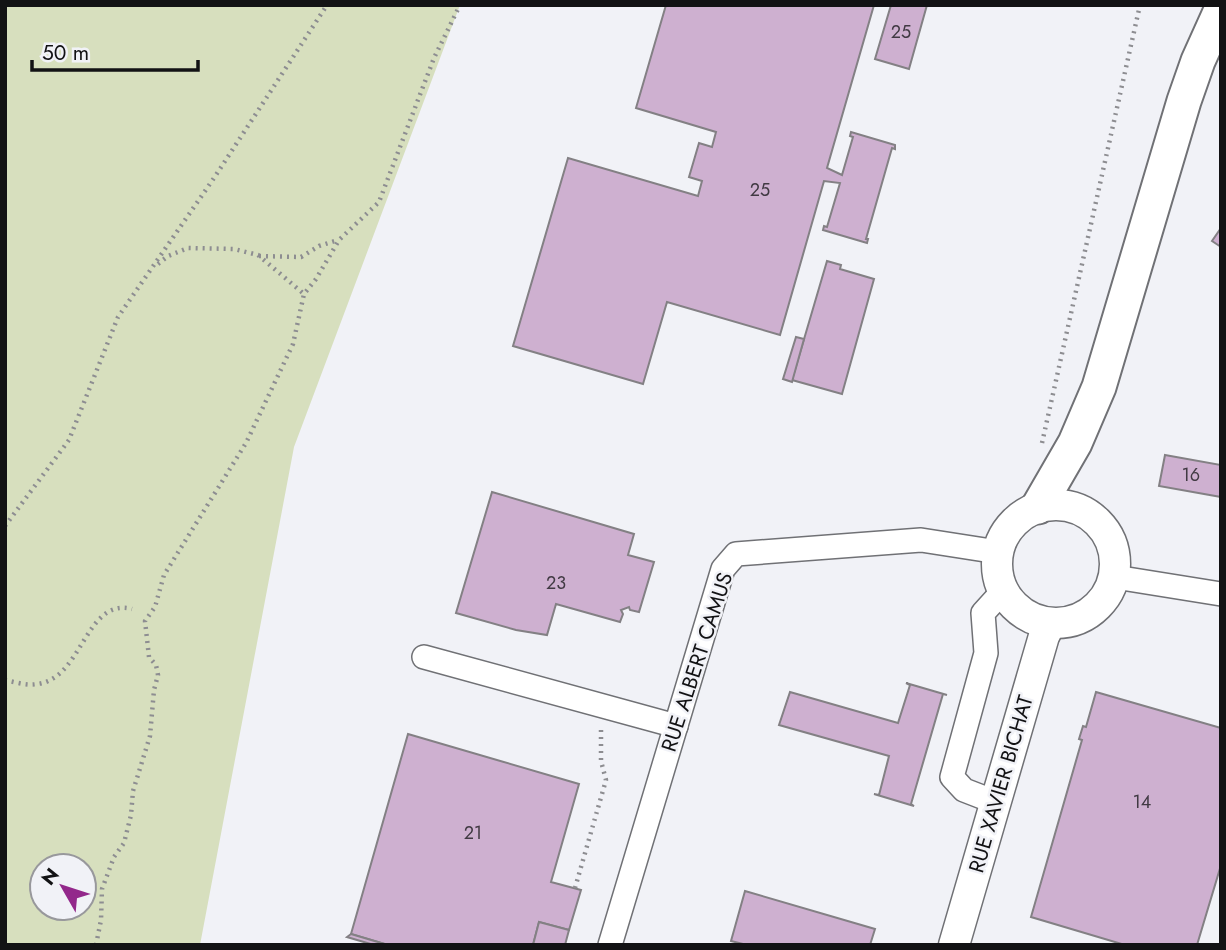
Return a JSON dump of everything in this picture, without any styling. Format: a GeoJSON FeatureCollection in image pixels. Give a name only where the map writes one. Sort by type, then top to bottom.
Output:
{"type":"FeatureCollection","features":[{"type":"Feature","properties":{"kind":"highway"},"geometry":{"type":"LineString","coordinates":[[1038,507],[1075,443],[1099,387],[1184,101],[1221,10]]}},
{"type":"Feature","properties":{"kind":"main road"},"geometry":{"type":"LineString","coordinates":[[1059,504],[1079,508],[1097,520],[1110,536],[1116,556],[1115,577],[1106,597],[1092,612],[1072,622],[1050,624],[1023,613],[1003,591],[997,572],[998,552],[1004,536],[1013,522],[1038,507],[1059,504]]}},
{"type":"Feature","properties":{"kind":"main road","name":"RUE XAVIER BICHAT"},"geometry":{"type":"LineString","coordinates":[[954,945],[1044,636],[1050,624]]}},
{"type":"Feature","properties":{"kind":"street","name":"RUE ALBERT CAMUS"},"geometry":{"type":"LineString","coordinates":[[610,945],[723,569],[736,554],[921,540],[998,552]]}},
{"type":"Feature","properties":{"kind":"street"},"geometry":{"type":"LineString","coordinates":[[1115,577],[1221,594]]}},
{"type":"Feature","properties":{"kind":"street"},"geometry":{"type":"LineString","coordinates":[[995,802],[964,790],[952,777],[986,653],[983,614],[1003,591]]}},
{"type":"Feature","properties":{"kind":"street"},"geometry":{"type":"LineString","coordinates":[[424,657],[676,726]]}},
{"type":"Feature","properties":{"kind":"path"},"geometry":{"type":"LineString","coordinates":[[5,526],[69,440],[118,317],[327,5]]}},
{"type":"Feature","properties":{"kind":"path"},"geometry":{"type":"LineString","coordinates":[[96,945],[101,920],[102,889],[114,856],[124,843],[131,815],[133,791],[150,736],[158,675],[156,665],[149,657],[145,621],[155,607],[164,575],[246,443],[293,344],[304,294],[316,279],[338,240],[379,202],[433,58],[460,5]]}},
{"type":"Feature","properties":{"kind":"path"},"geometry":{"type":"LineString","coordinates":[[1042,445],[1140,5]]}},
{"type":"Feature","properties":{"kind":"path"},"geometry":{"type":"LineString","coordinates":[[152,269],[168,256],[188,248],[233,248],[258,256],[301,257],[338,240]]}},
{"type":"Feature","properties":{"kind":"path"},"geometry":{"type":"LineString","coordinates":[[258,256],[304,294]]}},
{"type":"Feature","properties":{"kind":"path"},"geometry":{"type":"LineString","coordinates":[[5,680],[38,684],[57,678],[106,611],[120,606],[132,609]]}},
{"type":"Feature","properties":{"kind":"path"},"geometry":{"type":"LineString","coordinates":[[575,888],[606,780],[601,761],[602,706]]}},
{"type":"Feature","properties":{"kind":"green space"},"geometry":{"type":"Polygon","coordinates":[[[5,5],[460,5],[294,447],[200,945],[5,945],[5,5]]]}},
{"type":"Feature","properties":{"kind":"building"},"geometry":{"type":"Polygon","coordinates":[[[666,5],[874,5],[827,168],[842,175],[853,137],[850,136],[851,132],[895,145],[895,149],[892,148],[867,243],[823,230],[824,226],[827,227],[840,183],[824,181],[780,335],[667,302],[643,384],[513,346],[568,158],[698,196],[702,181],[689,177],[699,143],[712,147],[716,132],[636,108],[666,5]]]}},
{"type":"Feature","properties":{"kind":"building"},"geometry":{"type":"Polygon","coordinates":[[[891,5],[927,5],[909,69],[875,59],[891,5]]]}},
{"type":"Feature","properties":{"kind":"building"},"geometry":{"type":"Polygon","coordinates":[[[1221,228],[1221,247],[1212,241],[1221,228]]]}},
{"type":"Feature","properties":{"kind":"building"},"geometry":{"type":"Polygon","coordinates":[[[827,261],[841,265],[840,269],[874,279],[842,394],[792,380],[827,261]]]}},
{"type":"Feature","properties":{"kind":"building"},"geometry":{"type":"Polygon","coordinates":[[[796,337],[804,339],[792,382],[783,379],[796,337]]]}},
{"type":"Feature","properties":{"kind":"building"},"geometry":{"type":"Polygon","coordinates":[[[1165,455],[1221,465],[1221,497],[1159,486],[1165,455]]]}},
{"type":"Feature","properties":{"kind":"building"},"geometry":{"type":"Polygon","coordinates":[[[492,492],[634,534],[628,555],[654,562],[639,612],[630,610],[629,607],[621,610],[623,614],[620,622],[556,604],[547,635],[516,630],[456,613],[492,492]]]}},
{"type":"Feature","properties":{"kind":"building"},"geometry":{"type":"Polygon","coordinates":[[[906,683],[947,695],[943,694],[911,804],[914,806],[874,794],[879,795],[889,756],[779,725],[790,692],[898,723],[910,685],[906,683]]]}},
{"type":"Feature","properties":{"kind":"building"},"geometry":{"type":"Polygon","coordinates":[[[1096,692],[1221,728],[1221,865],[1197,945],[1125,945],[1031,917],[1082,740],[1079,739],[1083,726],[1086,727],[1096,692]]]}},
{"type":"Feature","properties":{"kind":"building"},"geometry":{"type":"Polygon","coordinates":[[[408,734],[579,784],[551,882],[581,890],[569,930],[539,922],[533,945],[388,945],[351,934],[408,734]]]}},
{"type":"Feature","properties":{"kind":"building"},"geometry":{"type":"Polygon","coordinates":[[[745,891],[875,929],[870,945],[747,945],[731,941],[745,891]]]}},
{"type":"Feature","properties":{"kind":"building"},"geometry":{"type":"Polygon","coordinates":[[[539,922],[569,930],[565,945],[533,945],[539,922]]]}},
{"type":"Feature","properties":{"kind":"building"},"geometry":{"type":"Polygon","coordinates":[[[351,934],[388,945],[374,945],[347,937],[351,934]]]}}]}
